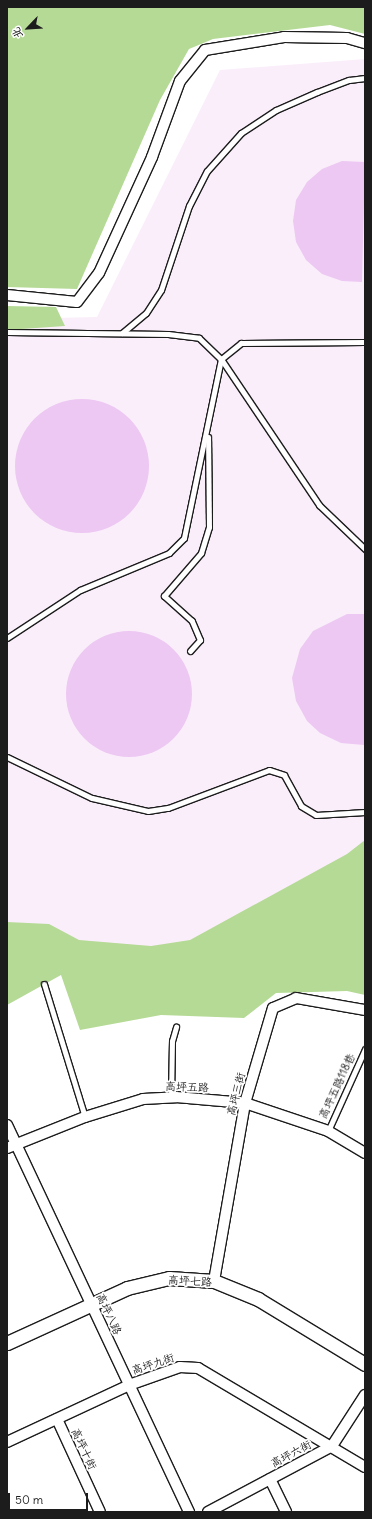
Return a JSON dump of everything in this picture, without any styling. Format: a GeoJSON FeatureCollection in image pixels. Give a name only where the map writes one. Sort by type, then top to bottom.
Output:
{"type":"FeatureCollection","features":[{"type":"Feature","properties":{"kind":"street"},"geometry":{"type":"LineString","coordinates":[[7,295],[77,302],[99,273],[152,157],[180,81],[206,50],[284,37],[347,38],[365,43]]}},
{"type":"Feature","properties":{"kind":"street","name":"高坪三街"},"geometry":{"type":"LineString","coordinates":[[214,1281],[245,1103],[273,1008],[296,998],[365,1010]]}},
{"type":"Feature","properties":{"kind":"street","name":"高坪五路"},"geometry":{"type":"LineString","coordinates":[[11,1146],[85,1117],[142,1099],[171,1097],[245,1103],[328,1131],[365,1152]]}},
{"type":"Feature","properties":{"kind":"street","name":"高坪八路"},"geometry":{"type":"LineString","coordinates":[[7,1125],[11,1146],[90,1303],[189,1512]]}},
{"type":"Feature","properties":{"kind":"street","name":"高坪七路"},"geometry":{"type":"LineString","coordinates":[[7,1343],[90,1303],[162,1279],[214,1281],[258,1299],[365,1364]]}},
{"type":"Feature","properties":{"kind":"street","name":"高坪九街"},"geometry":{"type":"LineString","coordinates":[[7,1442],[129,1385],[175,1368],[198,1368],[332,1446],[365,1467]]}},
{"type":"Feature","properties":{"kind":"street","name":"高坪六街"},"geometry":{"type":"LineString","coordinates":[[208,1512],[332,1446],[365,1395]]}},
{"type":"Feature","properties":{"kind":"street","name":"高坪十街"},"geometry":{"type":"LineString","coordinates":[[57,1419],[100,1512]]}},
{"type":"Feature","properties":{"kind":"street"},"geometry":{"type":"LineString","coordinates":[[270,1479],[286,1512]]}},
{"type":"Feature","properties":{"kind":"lane"},"geometry":{"type":"LineString","coordinates":[[122,333],[146,313],[161,290],[189,206],[207,171],[241,134],[276,110],[349,80],[365,78]]}},
{"type":"Feature","properties":{"kind":"lane"},"geometry":{"type":"LineString","coordinates":[[7,332],[122,333],[199,338],[221,359],[320,505],[365,549]]}},
{"type":"Feature","properties":{"kind":"lane"},"geometry":{"type":"LineString","coordinates":[[7,638],[80,590],[170,553],[184,538],[221,359],[241,343],[365,342]]}},
{"type":"Feature","properties":{"kind":"lane"},"geometry":{"type":"LineString","coordinates":[[190,651],[200,640],[192,621],[164,596],[201,553],[209,527],[207,426]]}},
{"type":"Feature","properties":{"kind":"lane"},"geometry":{"type":"LineString","coordinates":[[7,757],[92,798],[148,811],[168,808],[269,770],[284,775],[301,806],[316,815],[365,812]]}},
{"type":"Feature","properties":{"kind":"lane"},"geometry":{"type":"LineString","coordinates":[[44,984],[85,1117]]}},
{"type":"Feature","properties":{"kind":"lane"},"geometry":{"type":"LineString","coordinates":[[171,1097],[172,1041],[176,1027]]}},
{"type":"Feature","properties":{"kind":"lane","name":"高坪五路118巷"},"geometry":{"type":"LineString","coordinates":[[328,1131],[365,1049]]}},
{"type":"Feature","properties":{"kind":"shaded area"},"geometry":{"type":"Polygon","coordinates":[[[365,59],[365,886],[178,964],[71,962],[7,985],[7,319],[97,317],[220,70],[365,59]]]}},
{"type":"Feature","properties":{"kind":"green space"},"geometry":{"type":"Polygon","coordinates":[[[7,7],[365,7],[365,34],[330,25],[213,39],[189,49],[160,100],[77,289],[7,287],[7,7]]]}},
{"type":"Feature","properties":{"kind":"green space"},"geometry":{"type":"Polygon","coordinates":[[[7,306],[56,307],[65,326],[7,330],[7,306]]]}},
{"type":"Feature","properties":{"kind":"green space"},"geometry":{"type":"Polygon","coordinates":[[[365,840],[365,995],[347,991],[276,993],[244,1018],[161,1015],[80,1030],[61,975],[7,1005],[7,922],[49,924],[79,940],[151,946],[190,940],[347,854],[365,840]]]}},
{"type":"Feature","properties":{"kind":"building"},"geometry":{"type":"Polygon","coordinates":[[[342,161],[365,162],[362,282],[342,281],[322,274],[306,260],[296,242],[293,221],[296,200],[307,182],[322,169],[342,161]]]}},
{"type":"Feature","properties":{"kind":"building"},"geometry":{"type":"Polygon","coordinates":[[[75,399],[89,399],[108,404],[130,418],[144,440],[148,453],[148,479],[144,492],[130,514],[108,528],[89,533],[75,533],[56,528],[34,514],[20,492],[15,473],[15,459],[20,440],[34,418],[56,404],[75,399]]]}},
{"type":"Feature","properties":{"kind":"building"},"geometry":{"type":"Polygon","coordinates":[[[347,614],[365,614],[364,745],[341,743],[320,733],[307,721],[296,701],[292,678],[300,649],[313,631],[347,614]]]}},
{"type":"Feature","properties":{"kind":"building"},"geometry":{"type":"Polygon","coordinates":[[[135,631],[159,638],[174,649],[185,664],[191,682],[191,706],[185,724],[174,739],[159,750],[141,756],[123,757],[99,750],[84,739],[73,724],[67,706],[66,688],[73,664],[84,649],[99,638],[117,632],[135,631]]]}}]}
